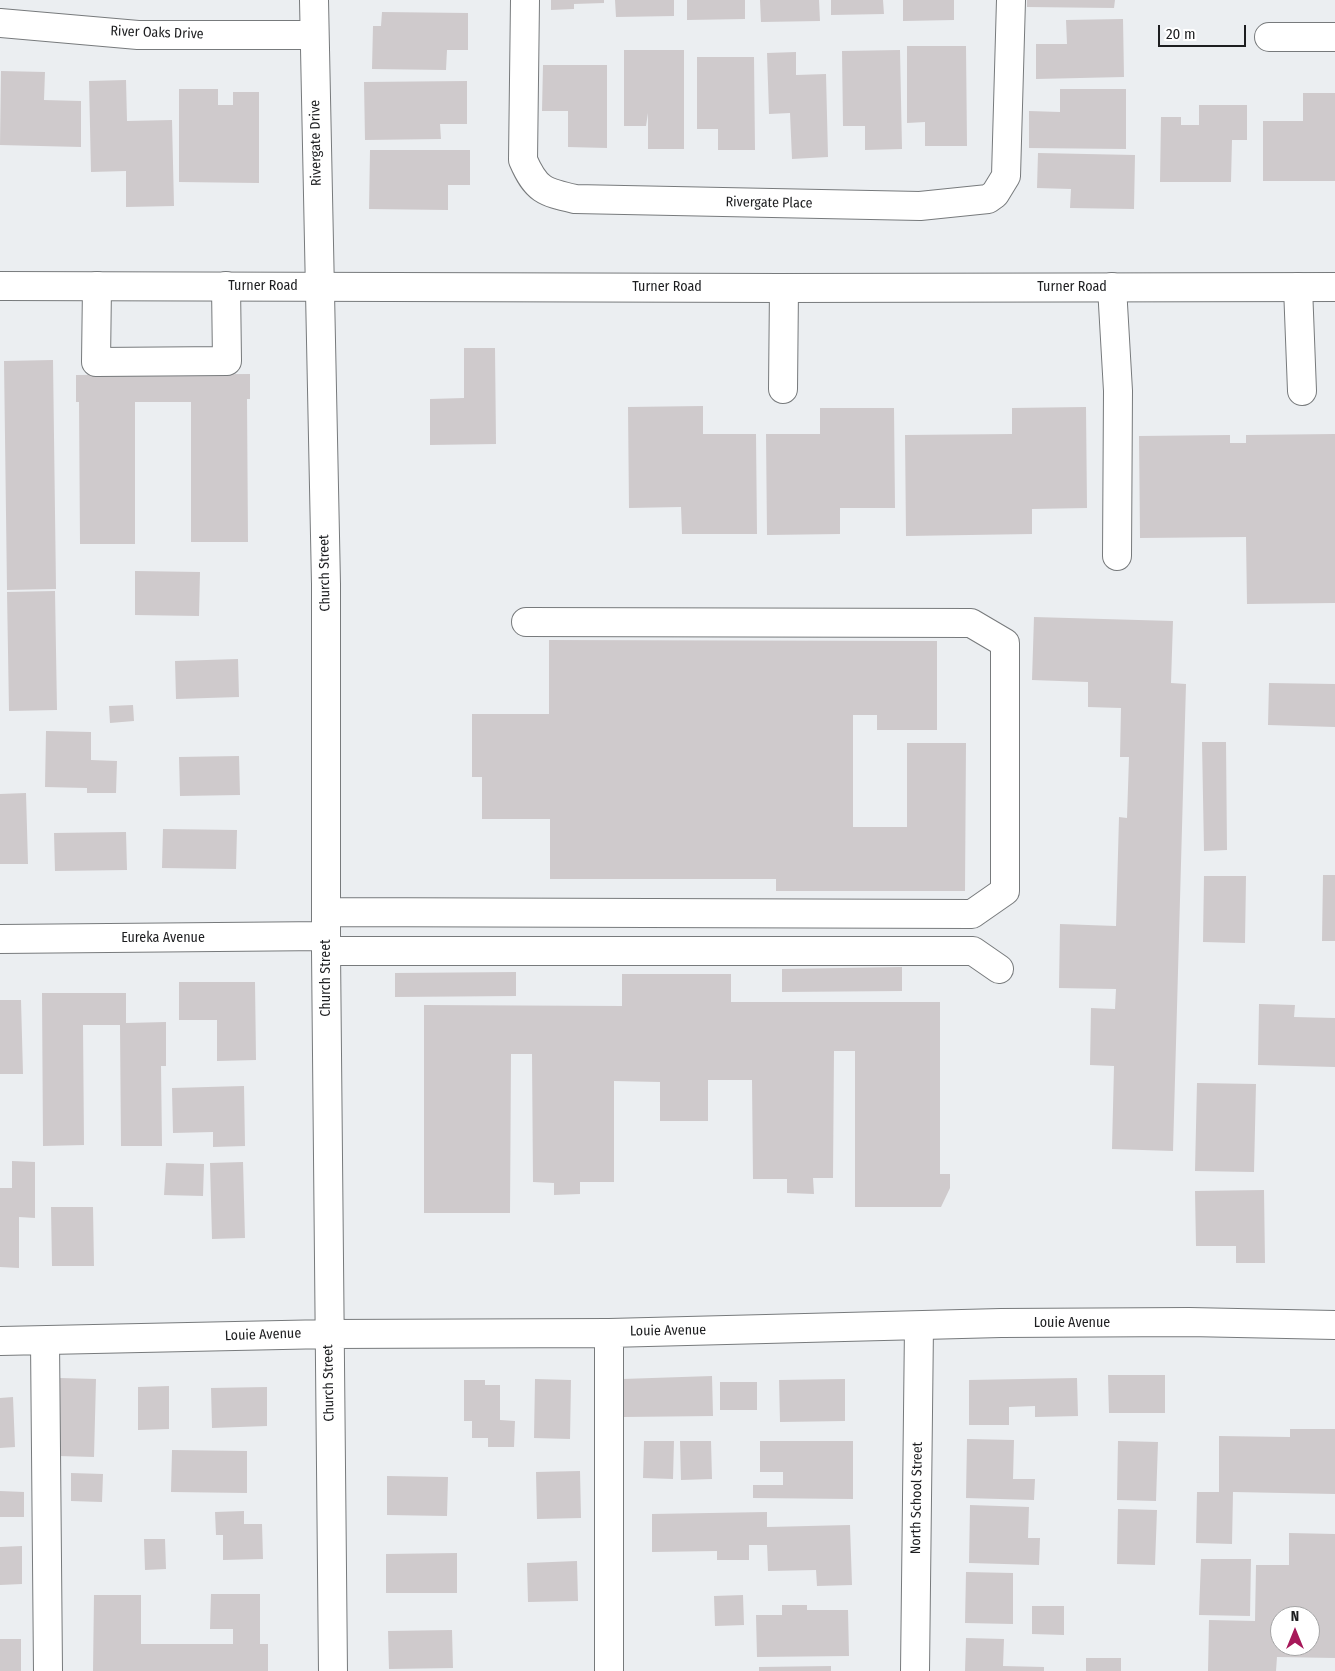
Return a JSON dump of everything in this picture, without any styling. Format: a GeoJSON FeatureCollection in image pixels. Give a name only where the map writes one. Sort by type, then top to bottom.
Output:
{"type":"FeatureCollection","features":[{"type":"Feature","properties":{"kind":"street","name":"Rivergate Drive"},"geometry":{"type":"LineString","coordinates":[[314,0],[319,285]]}},
{"type":"Feature","properties":{"kind":"street","name":"Rivergate Place"},"geometry":{"type":"LineString","coordinates":[[525,0],[523,160],[532,181],[549,193],[575,200],[920,206],[988,198],[995,194],[1006,176],[1011,0]]}},
{"type":"Feature","properties":{"kind":"street","name":"River Oaks Drive"},"geometry":{"type":"LineString","coordinates":[[0,23],[138,35],[314,35]]}},
{"type":"Feature","properties":{"kind":"street"},"geometry":{"type":"LineString","coordinates":[[1269,37],[1335,38]]}},
{"type":"Feature","properties":{"kind":"street","name":"Church Street"},"geometry":{"type":"LineString","coordinates":[[319,285],[326,584],[328,1334],[333,1671]]}},
{"type":"Feature","properties":{"kind":"street","name":"Turner Road"},"geometry":{"type":"LineString","coordinates":[[0,286],[1335,287]]}},
{"type":"Feature","properties":{"kind":"street"},"geometry":{"type":"LineString","coordinates":[[97,286],[96,362],[227,361],[226,286]]}},
{"type":"Feature","properties":{"kind":"street"},"geometry":{"type":"LineString","coordinates":[[1112,287],[1118,391],[1117,556]]}},
{"type":"Feature","properties":{"kind":"street"},"geometry":{"type":"LineString","coordinates":[[1298,287],[1302,391]]}},
{"type":"Feature","properties":{"kind":"street"},"geometry":{"type":"LineString","coordinates":[[783,389],[784,288]]}},
{"type":"Feature","properties":{"kind":"street"},"geometry":{"type":"LineString","coordinates":[[326,933],[972,914],[1005,891],[1005,643],[971,623],[526,622]]}},
{"type":"Feature","properties":{"kind":"street"},"geometry":{"type":"LineString","coordinates":[[326,933],[973,951],[998,969]]}},
{"type":"Feature","properties":{"kind":"street","name":"Eureka Avenue"},"geometry":{"type":"LineString","coordinates":[[0,939],[326,933]]}},
{"type":"Feature","properties":{"kind":"street","name":"Louie Avenue"},"geometry":{"type":"LineString","coordinates":[[0,1341],[328,1334],[609,1333],[1160,1322],[1335,1325]]}},
{"type":"Feature","properties":{"kind":"street","name":"North School Street"},"geometry":{"type":"LineString","coordinates":[[915,1671],[919,1326]]}},
{"type":"Feature","properties":{"kind":"street"},"geometry":{"type":"LineString","coordinates":[[609,1333],[609,1671]]}},
{"type":"Feature","properties":{"kind":"street"},"geometry":{"type":"LineString","coordinates":[[45,1341],[48,1671]]}},
{"type":"Feature","properties":{"kind":"building"},"geometry":{"type":"Polygon","coordinates":[[[551,0],[604,0],[604,3],[574,4],[574,9],[551,10],[551,0]]]}},
{"type":"Feature","properties":{"kind":"building"},"geometry":{"type":"Polygon","coordinates":[[[615,0],[674,0],[674,16],[616,17],[615,0]]]}},
{"type":"Feature","properties":{"kind":"building"},"geometry":{"type":"Polygon","coordinates":[[[687,0],[745,0],[745,19],[687,20],[687,0]]]}},
{"type":"Feature","properties":{"kind":"building"},"geometry":{"type":"Polygon","coordinates":[[[760,0],[819,0],[820,21],[761,22],[760,0]]]}},
{"type":"Feature","properties":{"kind":"building"},"geometry":{"type":"Polygon","coordinates":[[[831,0],[883,0],[884,14],[831,15],[831,0]]]}},
{"type":"Feature","properties":{"kind":"building"},"geometry":{"type":"Polygon","coordinates":[[[903,0],[954,0],[954,20],[903,21],[903,0]]]}},
{"type":"Feature","properties":{"kind":"building"},"geometry":{"type":"Polygon","coordinates":[[[1027,0],[1115,0],[1114,8],[1027,7],[1027,0]]]}},
{"type":"Feature","properties":{"kind":"building"},"geometry":{"type":"Polygon","coordinates":[[[382,12],[468,13],[468,50],[447,50],[446,70],[372,69],[373,26],[381,26],[382,12]]]}},
{"type":"Feature","properties":{"kind":"building"},"geometry":{"type":"Polygon","coordinates":[[[1123,19],[1124,77],[1036,79],[1036,44],[1067,44],[1066,20],[1123,19]]]}},
{"type":"Feature","properties":{"kind":"building"},"geometry":{"type":"Polygon","coordinates":[[[907,46],[966,46],[967,146],[925,146],[925,122],[907,123],[907,46]]]}},
{"type":"Feature","properties":{"kind":"building"},"geometry":{"type":"Polygon","coordinates":[[[624,50],[684,50],[684,149],[648,149],[648,113],[646,126],[624,126],[624,50]]]}},
{"type":"Feature","properties":{"kind":"building"},"geometry":{"type":"Polygon","coordinates":[[[900,50],[902,149],[865,150],[865,126],[843,126],[842,51],[900,50]]]}},
{"type":"Feature","properties":{"kind":"building"},"geometry":{"type":"Polygon","coordinates":[[[796,52],[796,75],[826,74],[828,157],[792,159],[790,113],[769,114],[767,53],[796,52]]]}},
{"type":"Feature","properties":{"kind":"building"},"geometry":{"type":"Polygon","coordinates":[[[697,57],[754,57],[755,150],[718,150],[718,129],[697,129],[697,57]]]}},
{"type":"Feature","properties":{"kind":"building"},"geometry":{"type":"Polygon","coordinates":[[[543,65],[607,65],[607,148],[568,147],[568,111],[542,111],[543,65]]]}},
{"type":"Feature","properties":{"kind":"building"},"geometry":{"type":"Polygon","coordinates":[[[1,71],[45,72],[44,100],[81,101],[81,147],[0,145],[1,71]]]}},
{"type":"Feature","properties":{"kind":"building"},"geometry":{"type":"Polygon","coordinates":[[[126,80],[127,121],[172,120],[174,206],[126,207],[126,171],[91,172],[89,81],[126,80]]]}},
{"type":"Feature","properties":{"kind":"building"},"geometry":{"type":"Polygon","coordinates":[[[467,81],[467,124],[440,124],[441,139],[365,140],[364,82],[467,81]]]}},
{"type":"Feature","properties":{"kind":"building"},"geometry":{"type":"Polygon","coordinates":[[[179,89],[218,89],[218,105],[233,105],[233,92],[259,92],[259,183],[179,182],[179,89]]]}},
{"type":"Feature","properties":{"kind":"building"},"geometry":{"type":"Polygon","coordinates":[[[1060,89],[1126,89],[1126,149],[1029,148],[1029,111],[1060,112],[1060,89]]]}},
{"type":"Feature","properties":{"kind":"building"},"geometry":{"type":"Polygon","coordinates":[[[1303,93],[1335,93],[1335,181],[1263,181],[1263,121],[1303,121],[1303,93]]]}},
{"type":"Feature","properties":{"kind":"building"},"geometry":{"type":"Polygon","coordinates":[[[1199,105],[1247,105],[1247,140],[1232,140],[1231,182],[1160,182],[1161,117],[1181,117],[1181,125],[1199,125],[1199,105]]]}},
{"type":"Feature","properties":{"kind":"building"},"geometry":{"type":"Polygon","coordinates":[[[370,150],[470,150],[470,185],[448,185],[448,210],[369,209],[370,150]]]}},
{"type":"Feature","properties":{"kind":"building"},"geometry":{"type":"Polygon","coordinates":[[[1038,153],[1135,155],[1134,209],[1070,208],[1071,189],[1037,188],[1038,153]]]}},
{"type":"Feature","properties":{"kind":"building"},"geometry":{"type":"Polygon","coordinates":[[[464,348],[495,348],[496,444],[430,445],[430,399],[464,398],[464,348]]]}},
{"type":"Feature","properties":{"kind":"building"},"geometry":{"type":"Polygon","coordinates":[[[53,360],[56,589],[7,590],[4,361],[53,360]]]}},
{"type":"Feature","properties":{"kind":"building"},"geometry":{"type":"Polygon","coordinates":[[[250,374],[250,399],[247,399],[248,542],[191,542],[191,402],[135,402],[135,544],[80,544],[79,402],[76,402],[76,375],[250,374]]]}},
{"type":"Feature","properties":{"kind":"building"},"geometry":{"type":"Polygon","coordinates":[[[703,406],[703,434],[756,434],[757,534],[682,534],[681,507],[629,508],[628,407],[703,406]]]}},
{"type":"Feature","properties":{"kind":"building"},"geometry":{"type":"Polygon","coordinates":[[[1086,407],[1087,508],[1032,509],[1032,534],[906,536],[905,435],[1012,434],[1012,408],[1086,407]]]}},
{"type":"Feature","properties":{"kind":"building"},"geometry":{"type":"Polygon","coordinates":[[[820,408],[894,408],[895,508],[840,508],[840,534],[767,535],[766,434],[820,434],[820,408]]]}},
{"type":"Feature","properties":{"kind":"building"},"geometry":{"type":"Polygon","coordinates":[[[1335,434],[1335,603],[1247,604],[1246,537],[1140,538],[1139,436],[1230,435],[1230,443],[1246,443],[1246,435],[1335,434]]]}},
{"type":"Feature","properties":{"kind":"building"},"geometry":{"type":"Polygon","coordinates":[[[135,571],[200,572],[199,616],[135,615],[135,571]]]}},
{"type":"Feature","properties":{"kind":"building"},"geometry":{"type":"Polygon","coordinates":[[[55,591],[57,710],[9,711],[7,592],[55,591]]]}},
{"type":"Feature","properties":{"kind":"building"},"geometry":{"type":"Polygon","coordinates":[[[1034,617],[1173,621],[1171,683],[1186,684],[1173,1151],[1112,1149],[1114,1066],[1090,1065],[1091,1008],[1115,1009],[1116,989],[1059,988],[1060,924],[1116,926],[1119,817],[1127,818],[1129,757],[1120,757],[1121,708],[1088,707],[1088,682],[1032,680],[1034,617]]]}},
{"type":"Feature","properties":{"kind":"building"},"geometry":{"type":"Polygon","coordinates":[[[549,640],[937,641],[937,730],[877,730],[877,715],[853,715],[853,827],[907,827],[907,743],[966,743],[965,891],[776,891],[776,879],[550,879],[550,819],[482,819],[482,777],[472,777],[472,714],[549,714],[549,640]]]}},
{"type":"Feature","properties":{"kind":"building"},"geometry":{"type":"Polygon","coordinates":[[[238,659],[239,697],[176,699],[175,661],[238,659]]]}},
{"type":"Feature","properties":{"kind":"building"},"geometry":{"type":"Polygon","coordinates":[[[1269,683],[1335,684],[1335,727],[1268,725],[1269,683]]]}},
{"type":"Feature","properties":{"kind":"building"},"geometry":{"type":"Polygon","coordinates":[[[133,705],[134,721],[110,723],[109,706],[133,705]]]}},
{"type":"Feature","properties":{"kind":"building"},"geometry":{"type":"Polygon","coordinates":[[[46,731],[91,732],[91,760],[117,761],[116,793],[87,793],[87,788],[45,787],[46,731]]]}},
{"type":"Feature","properties":{"kind":"building"},"geometry":{"type":"Polygon","coordinates":[[[1202,742],[1226,742],[1227,850],[1204,851],[1202,742]]]}},
{"type":"Feature","properties":{"kind":"building"},"geometry":{"type":"Polygon","coordinates":[[[239,756],[240,795],[180,796],[179,757],[239,756]]]}},
{"type":"Feature","properties":{"kind":"building"},"geometry":{"type":"Polygon","coordinates":[[[26,793],[28,864],[0,864],[0,794],[26,793]]]}},
{"type":"Feature","properties":{"kind":"building"},"geometry":{"type":"Polygon","coordinates":[[[163,829],[237,830],[236,869],[162,868],[163,829]]]}},
{"type":"Feature","properties":{"kind":"building"},"geometry":{"type":"Polygon","coordinates":[[[126,832],[127,870],[55,871],[54,833],[126,832]]]}},
{"type":"Feature","properties":{"kind":"building"},"geometry":{"type":"Polygon","coordinates":[[[1323,875],[1335,875],[1335,941],[1322,941],[1323,875]]]}},
{"type":"Feature","properties":{"kind":"building"},"geometry":{"type":"Polygon","coordinates":[[[1204,876],[1246,876],[1245,943],[1203,942],[1204,876]]]}},
{"type":"Feature","properties":{"kind":"building"},"geometry":{"type":"Polygon","coordinates":[[[902,967],[902,991],[782,992],[782,969],[902,967]]]}},
{"type":"Feature","properties":{"kind":"building"},"geometry":{"type":"Polygon","coordinates":[[[516,972],[516,996],[395,997],[395,973],[516,972]]]}},
{"type":"Feature","properties":{"kind":"building"},"geometry":{"type":"Polygon","coordinates":[[[622,974],[731,974],[731,1002],[940,1002],[940,1174],[950,1174],[950,1188],[941,1207],[855,1207],[855,1051],[834,1051],[833,1178],[813,1178],[814,1194],[787,1193],[787,1179],[753,1179],[752,1080],[708,1080],[708,1121],[660,1121],[660,1082],[614,1081],[614,1182],[580,1182],[580,1194],[554,1195],[554,1183],[533,1182],[532,1054],[511,1054],[510,1213],[424,1213],[424,1005],[622,1006],[622,974]]]}},
{"type":"Feature","properties":{"kind":"building"},"geometry":{"type":"Polygon","coordinates":[[[179,982],[255,982],[256,1060],[217,1061],[217,1020],[179,1020],[179,982]]]}},
{"type":"Feature","properties":{"kind":"building"},"geometry":{"type":"Polygon","coordinates":[[[42,993],[126,993],[126,1023],[166,1022],[166,1066],[161,1066],[162,1146],[121,1146],[120,1025],[83,1025],[84,1145],[43,1146],[42,993]]]}},
{"type":"Feature","properties":{"kind":"building"},"geometry":{"type":"Polygon","coordinates":[[[0,1000],[21,1000],[23,1074],[0,1074],[0,1000]]]}},
{"type":"Feature","properties":{"kind":"building"},"geometry":{"type":"Polygon","coordinates":[[[1259,1004],[1295,1005],[1294,1017],[1335,1018],[1335,1067],[1258,1065],[1259,1004]]]}},
{"type":"Feature","properties":{"kind":"building"},"geometry":{"type":"Polygon","coordinates":[[[1197,1083],[1256,1084],[1254,1172],[1195,1171],[1197,1083]]]}},
{"type":"Feature","properties":{"kind":"building"},"geometry":{"type":"Polygon","coordinates":[[[244,1086],[245,1146],[213,1147],[213,1132],[173,1133],[172,1088],[244,1086]]]}},
{"type":"Feature","properties":{"kind":"building"},"geometry":{"type":"Polygon","coordinates":[[[12,1161],[35,1162],[35,1218],[19,1217],[19,1268],[0,1267],[0,1188],[12,1188],[12,1161]]]}},
{"type":"Feature","properties":{"kind":"building"},"geometry":{"type":"Polygon","coordinates":[[[243,1162],[245,1238],[212,1239],[210,1163],[243,1162]]]}},
{"type":"Feature","properties":{"kind":"building"},"geometry":{"type":"Polygon","coordinates":[[[166,1163],[204,1164],[203,1196],[164,1195],[166,1163]]]}},
{"type":"Feature","properties":{"kind":"building"},"geometry":{"type":"Polygon","coordinates":[[[1264,1190],[1265,1263],[1236,1263],[1236,1246],[1196,1246],[1195,1191],[1264,1190]]]}},
{"type":"Feature","properties":{"kind":"building"},"geometry":{"type":"Polygon","coordinates":[[[51,1207],[93,1207],[94,1266],[52,1266],[51,1207]]]}},
{"type":"Feature","properties":{"kind":"building"},"geometry":{"type":"Polygon","coordinates":[[[1108,1375],[1165,1375],[1165,1413],[1109,1413],[1108,1375]]]}},
{"type":"Feature","properties":{"kind":"building"},"geometry":{"type":"Polygon","coordinates":[[[712,1376],[713,1416],[623,1417],[622,1379],[712,1376]]]}},
{"type":"Feature","properties":{"kind":"building"},"geometry":{"type":"Polygon","coordinates":[[[60,1378],[96,1379],[94,1457],[58,1456],[60,1378]]]}},
{"type":"Feature","properties":{"kind":"building"},"geometry":{"type":"Polygon","coordinates":[[[1077,1378],[1078,1416],[1035,1417],[1035,1406],[1009,1407],[1009,1425],[969,1425],[969,1380],[1077,1378]]]}},
{"type":"Feature","properties":{"kind":"building"},"geometry":{"type":"Polygon","coordinates":[[[535,1379],[571,1380],[570,1439],[534,1438],[535,1379]]]}},
{"type":"Feature","properties":{"kind":"building"},"geometry":{"type":"Polygon","coordinates":[[[845,1379],[845,1421],[780,1422],[779,1380],[845,1379]]]}},
{"type":"Feature","properties":{"kind":"building"},"geometry":{"type":"Polygon","coordinates":[[[464,1380],[485,1380],[485,1385],[500,1385],[500,1420],[515,1421],[514,1447],[488,1447],[488,1438],[472,1438],[472,1421],[464,1421],[464,1380]]]}},
{"type":"Feature","properties":{"kind":"building"},"geometry":{"type":"Polygon","coordinates":[[[720,1382],[757,1382],[757,1410],[720,1410],[720,1382]]]}},
{"type":"Feature","properties":{"kind":"building"},"geometry":{"type":"Polygon","coordinates":[[[169,1386],[169,1429],[138,1430],[138,1387],[169,1386]]]}},
{"type":"Feature","properties":{"kind":"building"},"geometry":{"type":"Polygon","coordinates":[[[267,1387],[267,1426],[212,1428],[211,1388],[267,1387]]]}},
{"type":"Feature","properties":{"kind":"building"},"geometry":{"type":"Polygon","coordinates":[[[13,1397],[15,1447],[0,1448],[0,1398],[13,1397]]]}},
{"type":"Feature","properties":{"kind":"building"},"geometry":{"type":"Polygon","coordinates":[[[1290,1429],[1335,1429],[1335,1494],[1233,1492],[1232,1544],[1196,1543],[1197,1492],[1219,1492],[1219,1436],[1290,1437],[1290,1429]]]}},
{"type":"Feature","properties":{"kind":"building"},"geometry":{"type":"Polygon","coordinates":[[[967,1439],[1014,1440],[1013,1479],[1035,1479],[1034,1500],[966,1498],[967,1439]]]}},
{"type":"Feature","properties":{"kind":"building"},"geometry":{"type":"Polygon","coordinates":[[[644,1441],[674,1441],[673,1479],[643,1478],[644,1441]]]}},
{"type":"Feature","properties":{"kind":"building"},"geometry":{"type":"Polygon","coordinates":[[[680,1441],[711,1441],[712,1479],[681,1480],[680,1441]]]}},
{"type":"Feature","properties":{"kind":"building"},"geometry":{"type":"Polygon","coordinates":[[[760,1441],[853,1441],[853,1499],[753,1498],[753,1485],[783,1485],[783,1472],[760,1472],[760,1441]]]}},
{"type":"Feature","properties":{"kind":"building"},"geometry":{"type":"Polygon","coordinates":[[[1118,1441],[1158,1442],[1156,1501],[1117,1500],[1118,1441]]]}},
{"type":"Feature","properties":{"kind":"building"},"geometry":{"type":"Polygon","coordinates":[[[172,1450],[247,1451],[247,1493],[171,1492],[172,1450]]]}},
{"type":"Feature","properties":{"kind":"building"},"geometry":{"type":"Polygon","coordinates":[[[580,1471],[581,1518],[537,1519],[536,1472],[580,1471]]]}},
{"type":"Feature","properties":{"kind":"building"},"geometry":{"type":"Polygon","coordinates":[[[71,1473],[103,1474],[102,1502],[71,1501],[71,1473]]]}},
{"type":"Feature","properties":{"kind":"building"},"geometry":{"type":"Polygon","coordinates":[[[387,1476],[448,1477],[447,1516],[387,1515],[387,1476]]]}},
{"type":"Feature","properties":{"kind":"building"},"geometry":{"type":"Polygon","coordinates":[[[0,1491],[24,1492],[24,1517],[0,1517],[0,1491]]]}},
{"type":"Feature","properties":{"kind":"building"},"geometry":{"type":"Polygon","coordinates":[[[970,1505],[1029,1507],[1028,1538],[1040,1538],[1039,1565],[969,1563],[970,1505]]]}},
{"type":"Feature","properties":{"kind":"building"},"geometry":{"type":"Polygon","coordinates":[[[1118,1509],[1157,1510],[1155,1565],[1117,1564],[1118,1509]]]}},
{"type":"Feature","properties":{"kind":"building"},"geometry":{"type":"Polygon","coordinates":[[[244,1511],[244,1524],[262,1524],[263,1559],[223,1560],[223,1535],[216,1535],[215,1512],[244,1511]]]}},
{"type":"Feature","properties":{"kind":"building"},"geometry":{"type":"Polygon","coordinates":[[[767,1512],[767,1527],[850,1525],[852,1585],[817,1586],[816,1570],[768,1571],[767,1545],[749,1545],[749,1560],[717,1560],[717,1551],[652,1552],[652,1514],[767,1512]]]}},
{"type":"Feature","properties":{"kind":"building"},"geometry":{"type":"Polygon","coordinates":[[[1289,1533],[1335,1534],[1335,1658],[1277,1657],[1276,1671],[1208,1671],[1209,1620],[1255,1621],[1256,1565],[1289,1565],[1289,1533]]]}},
{"type":"Feature","properties":{"kind":"building"},"geometry":{"type":"Polygon","coordinates":[[[144,1539],[165,1539],[166,1569],[145,1570],[144,1539]]]}},
{"type":"Feature","properties":{"kind":"building"},"geometry":{"type":"Polygon","coordinates":[[[22,1546],[22,1584],[0,1585],[0,1547],[22,1546]]]}},
{"type":"Feature","properties":{"kind":"building"},"geometry":{"type":"Polygon","coordinates":[[[457,1553],[457,1593],[386,1593],[386,1554],[457,1553]]]}},
{"type":"Feature","properties":{"kind":"building"},"geometry":{"type":"Polygon","coordinates":[[[1201,1559],[1251,1559],[1250,1616],[1199,1615],[1201,1559]]]}},
{"type":"Feature","properties":{"kind":"building"},"geometry":{"type":"Polygon","coordinates":[[[577,1561],[578,1601],[528,1602],[527,1563],[577,1561]]]}},
{"type":"Feature","properties":{"kind":"building"},"geometry":{"type":"Polygon","coordinates":[[[966,1572],[1013,1573],[1013,1624],[965,1623],[966,1572]]]}},
{"type":"Feature","properties":{"kind":"building"},"geometry":{"type":"Polygon","coordinates":[[[211,1594],[260,1594],[260,1644],[268,1644],[268,1671],[93,1671],[94,1595],[141,1595],[141,1644],[233,1644],[233,1629],[210,1629],[211,1594]]]}},
{"type":"Feature","properties":{"kind":"building"},"geometry":{"type":"Polygon","coordinates":[[[743,1595],[744,1625],[715,1626],[714,1596],[743,1595]]]}},
{"type":"Feature","properties":{"kind":"building"},"geometry":{"type":"Polygon","coordinates":[[[782,1605],[807,1605],[807,1610],[848,1610],[849,1656],[757,1657],[756,1615],[782,1615],[782,1605]]]}},
{"type":"Feature","properties":{"kind":"building"},"geometry":{"type":"Polygon","coordinates":[[[1032,1606],[1064,1606],[1064,1635],[1032,1634],[1032,1606]]]}},
{"type":"Feature","properties":{"kind":"building"},"geometry":{"type":"Polygon","coordinates":[[[452,1630],[453,1668],[389,1669],[388,1631],[452,1630]]]}},
{"type":"Feature","properties":{"kind":"building"},"geometry":{"type":"Polygon","coordinates":[[[966,1638],[1004,1639],[1003,1666],[1044,1667],[1044,1671],[965,1671],[966,1638]]]}},
{"type":"Feature","properties":{"kind":"building"},"geometry":{"type":"Polygon","coordinates":[[[0,1639],[21,1639],[21,1671],[0,1671],[0,1639]]]}},
{"type":"Feature","properties":{"kind":"building"},"geometry":{"type":"Polygon","coordinates":[[[1086,1658],[1121,1658],[1121,1671],[1086,1671],[1086,1658]]]}},
{"type":"Feature","properties":{"kind":"building"},"geometry":{"type":"Polygon","coordinates":[[[831,1666],[831,1671],[759,1671],[759,1667],[831,1666]]]}}]}
